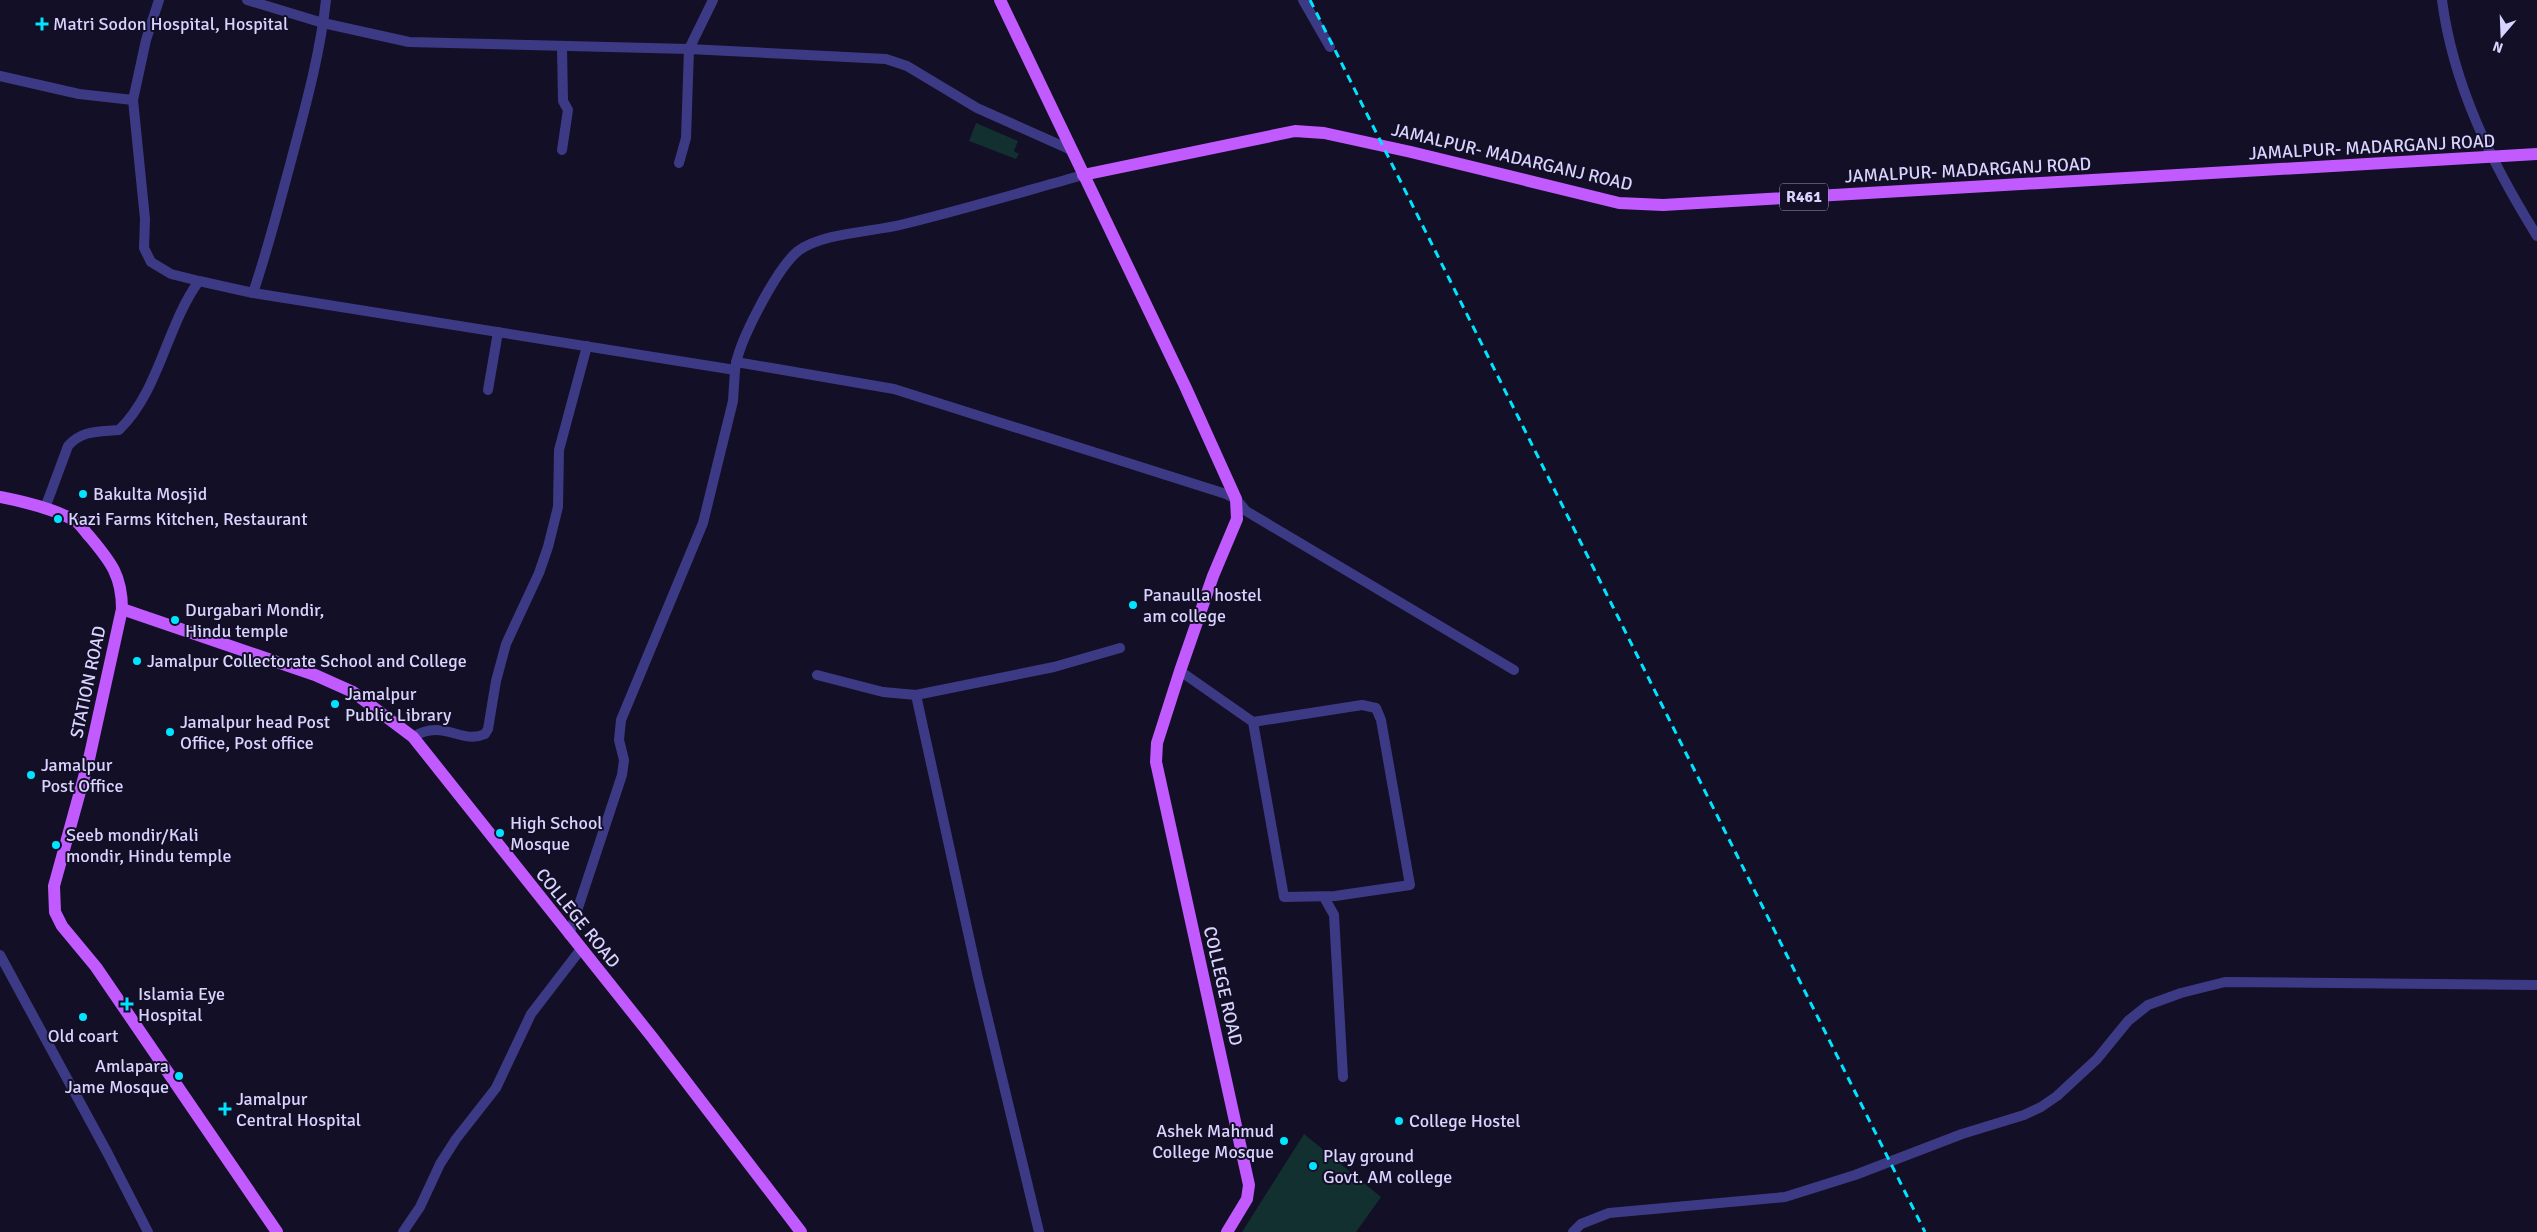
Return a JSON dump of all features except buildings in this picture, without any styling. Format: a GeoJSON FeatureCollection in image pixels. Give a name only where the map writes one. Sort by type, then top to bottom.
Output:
{"type":"FeatureCollection","features":[{"type":"Feature","properties":{"kind":"main road"},"geometry":{"type":"LineString","coordinates":[[1000,0],[1069,149],[1185,386],[1236,499]]}},
{"type":"Feature","properties":{"kind":"main road","name":"JAMALPUR- MADARGANJ ROAD"},"geometry":{"type":"LineString","coordinates":[[1083,175],[1295,130],[1324,133],[1411,152],[1619,203],[1663,205],[2537,154]]}},
{"type":"Feature","properties":{"kind":"main road","name":"STATION ROAD"},"geometry":{"type":"LineString","coordinates":[[0,497],[34,503],[76,521],[112,563],[120,582],[122,609],[89,759],[54,886],[55,912],[62,926],[96,968],[277,1232]]}},
{"type":"Feature","properties":{"kind":"main road","name":"COLLEGE ROAD"},"geometry":{"type":"LineString","coordinates":[[1227,1232],[1247,1199],[1250,1185],[1156,762],[1157,742],[1180,670],[1213,576],[1237,519],[1236,499]]}},
{"type":"Feature","properties":{"kind":"main road","name":"COLLEGE ROAD"},"geometry":{"type":"LineString","coordinates":[[122,609],[315,675],[353,692],[413,737],[652,1037],[800,1232]]}},
{"type":"Feature","properties":{"kind":"street"},"geometry":{"type":"LineString","coordinates":[[159,0],[146,40],[133,100],[146,218],[144,248],[151,262],[170,274],[253,293],[498,332],[894,389],[1226,494],[1236,499],[1246,511],[1514,670]]}},
{"type":"Feature","properties":{"kind":"street"},"geometry":{"type":"LineString","coordinates":[[247,0],[323,23],[409,42],[689,49],[886,60],[907,66],[986,113],[1069,149]]}},
{"type":"Feature","properties":{"kind":"street"},"geometry":{"type":"LineString","coordinates":[[253,293],[265,258],[304,117],[326,0]]}},
{"type":"Feature","properties":{"kind":"street"},"geometry":{"type":"LineString","coordinates":[[678,163],[686,138],[689,49],[713,0]]}},
{"type":"Feature","properties":{"kind":"street"},"geometry":{"type":"LineString","coordinates":[[1303,0],[1330,47]]}},
{"type":"Feature","properties":{"kind":"street"},"geometry":{"type":"LineString","coordinates":[[2442,0],[2463,93],[2493,158],[2537,236]]}},
{"type":"Feature","properties":{"kind":"street"},"geometry":{"type":"LineString","coordinates":[[562,46],[563,101],[568,110],[562,150]]}},
{"type":"Feature","properties":{"kind":"street"},"geometry":{"type":"LineString","coordinates":[[0,76],[79,94],[133,100]]}},
{"type":"Feature","properties":{"kind":"street"},"geometry":{"type":"LineString","coordinates":[[569,935],[622,775],[624,760],[618,740],[621,720],[703,523],[733,401],[735,366],[756,315],[774,283],[798,252],[818,241],[900,225],[1083,175]]}},
{"type":"Feature","properties":{"kind":"street"},"geometry":{"type":"LineString","coordinates":[[44,508],[68,446],[75,438],[85,432],[119,430],[130,419],[159,366],[185,300],[199,281]]}},
{"type":"Feature","properties":{"kind":"street"},"geometry":{"type":"LineString","coordinates":[[488,390],[498,332]]}},
{"type":"Feature","properties":{"kind":"street"},"geometry":{"type":"LineString","coordinates":[[413,737],[428,729],[475,736],[485,734],[488,729],[496,681],[506,644],[539,573],[548,547],[558,507],[559,450],[587,346]]}},
{"type":"Feature","properties":{"kind":"street"},"geometry":{"type":"LineString","coordinates":[[816,675],[883,692],[916,695],[1044,669],[1120,648]]}},
{"type":"Feature","properties":{"kind":"street"},"geometry":{"type":"LineString","coordinates":[[1180,670],[1252,722],[1284,897],[1346,895],[1410,885],[1382,720],[1376,708],[1362,705],[1252,722]]}},
{"type":"Feature","properties":{"kind":"street"},"geometry":{"type":"LineString","coordinates":[[916,695],[978,978],[1038,1232]]}},
{"type":"Feature","properties":{"kind":"street"},"geometry":{"type":"LineString","coordinates":[[1334,915],[1346,895]]}},
{"type":"Feature","properties":{"kind":"street"},"geometry":{"type":"LineString","coordinates":[[1324,896],[1334,915],[1343,1077]]}},
{"type":"Feature","properties":{"kind":"street"},"geometry":{"type":"LineString","coordinates":[[403,1232],[420,1207],[440,1164],[456,1139],[496,1088],[531,1014],[580,949]]}},
{"type":"Feature","properties":{"kind":"street"},"geometry":{"type":"LineString","coordinates":[[0,955],[148,1232]]}},
{"type":"Feature","properties":{"kind":"street"},"geometry":{"type":"LineString","coordinates":[[1573,1232],[1581,1224],[1609,1213],[1785,1196],[1855,1175],[1962,1134],[2024,1115],[2057,1096],[2097,1059],[2128,1021],[2148,1005],[2181,993],[2225,982],[2537,985]]}},
{"type":"Feature","properties":{"kind":"green space"},"geometry":{"type":"Polygon","coordinates":[[[976,123],[1018,141],[1014,151],[1019,154],[1016,159],[969,141],[976,123]]]}},
{"type":"Feature","properties":{"kind":"green space","name":"Play ground Govt. AM college"},"geometry":{"type":"Polygon","coordinates":[[[1304,1134],[1381,1197],[1356,1232],[1242,1232],[1304,1134]]]}},
{"type":"Feature","properties":{"kind":"railway"},"geometry":{"type":"LineString","coordinates":[[1310,0],[1925,1232]]}},
{"type":"Feature","properties":{"kind":"place","name":"Matri Sodon Hospital, Hospital"},"geometry":{"type":"Point","coordinates":[42,24]}},
{"type":"Feature","properties":{"kind":"place","name":"Bakulta Mosjid"},"geometry":{"type":"Point","coordinates":[83,494]}},
{"type":"Feature","properties":{"kind":"place","name":"Kazi Farms Kitchen, Restaurant"},"geometry":{"type":"Point","coordinates":[58,519]}},
{"type":"Feature","properties":{"kind":"place","name":"Panaulla hostel am college"},"geometry":{"type":"Point","coordinates":[1133,605]}},
{"type":"Feature","properties":{"kind":"place","name":"Durgabari Mondir, Hindu temple"},"geometry":{"type":"Point","coordinates":[175,620]}},
{"type":"Feature","properties":{"kind":"place","name":"Jamalpur Collectorate School and College"},"geometry":{"type":"Point","coordinates":[137,661]}},
{"type":"Feature","properties":{"kind":"place","name":"Jamalpur Public Library"},"geometry":{"type":"Point","coordinates":[335,704]}},
{"type":"Feature","properties":{"kind":"place","name":"Jamalpur head Post Office, Post office"},"geometry":{"type":"Point","coordinates":[170,732]}},
{"type":"Feature","properties":{"kind":"place","name":"Jamalpur Post Office"},"geometry":{"type":"Point","coordinates":[31,775]}},
{"type":"Feature","properties":{"kind":"place","name":"High School Mosque"},"geometry":{"type":"Point","coordinates":[500,833]}},
{"type":"Feature","properties":{"kind":"place","name":"Seeb mondir/Kali mondir, Hindu temple"},"geometry":{"type":"Point","coordinates":[56,845]}},
{"type":"Feature","properties":{"kind":"place","name":"Islamia Eye Hospital"},"geometry":{"type":"Point","coordinates":[127,1004]}},
{"type":"Feature","properties":{"kind":"place","name":"Old coart"},"geometry":{"type":"Point","coordinates":[83,1017]}},
{"type":"Feature","properties":{"kind":"place","name":"Amlapara Jame Mosque"},"geometry":{"type":"Point","coordinates":[179,1076]}},
{"type":"Feature","properties":{"kind":"place","name":"Jamalpur Central Hospital"},"geometry":{"type":"Point","coordinates":[225,1109]}},
{"type":"Feature","properties":{"kind":"place","name":"College Hostel"},"geometry":{"type":"Point","coordinates":[1399,1121]}},
{"type":"Feature","properties":{"kind":"place","name":"Ashek Mahmud College Mosque"},"geometry":{"type":"Point","coordinates":[1284,1141]}},
{"type":"Feature","properties":{"kind":"place","name":"Play ground Govt. AM college"},"geometry":{"type":"Point","coordinates":[1313,1166]}}]}
